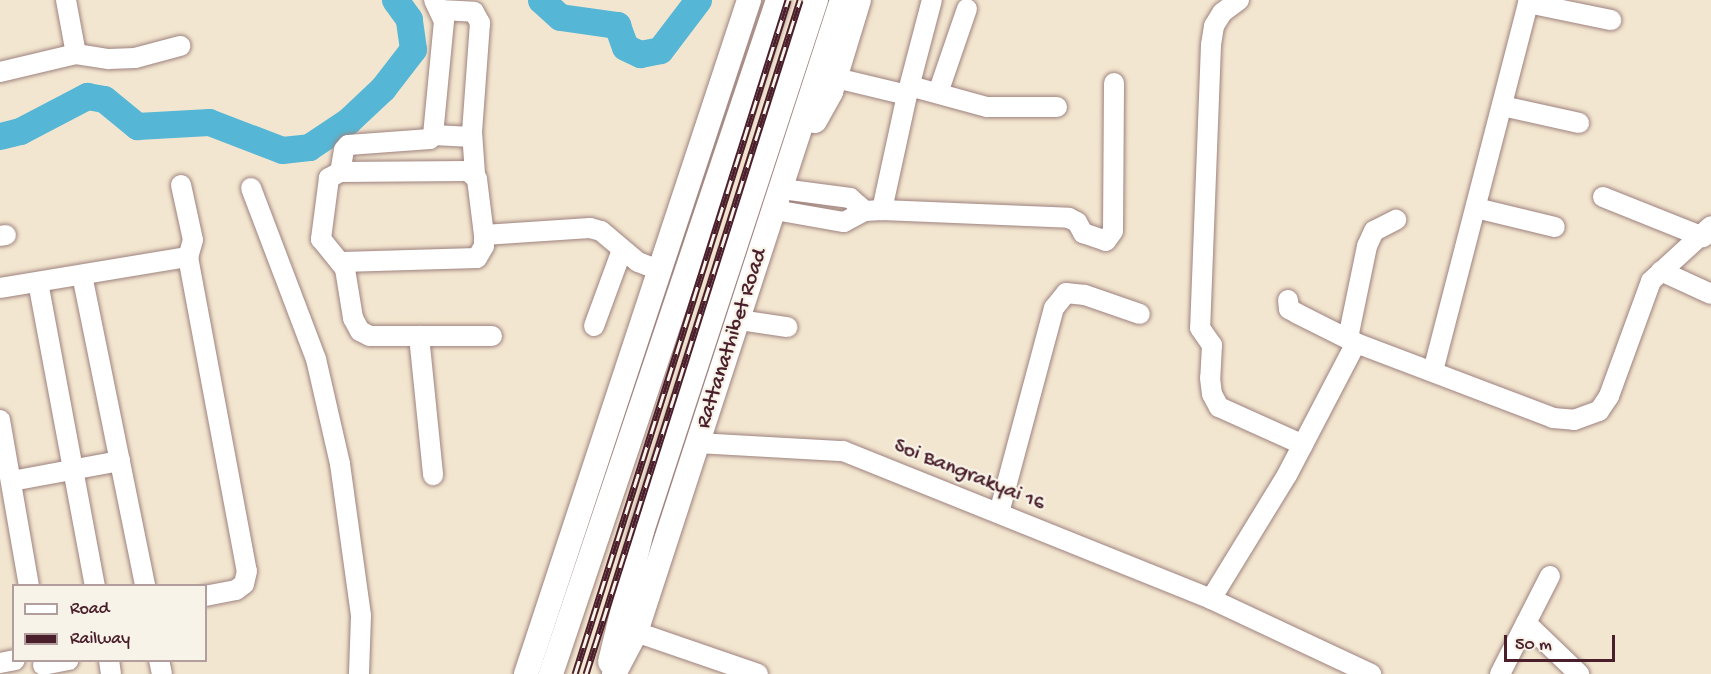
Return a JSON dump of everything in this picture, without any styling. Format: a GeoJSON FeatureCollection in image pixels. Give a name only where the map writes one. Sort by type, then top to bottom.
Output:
{"type":"FeatureCollection","features":[{"type":"Feature","properties":{"kind":"main road"},"geometry":{"type":"LineString","coordinates":[[701,149],[714,58],[732,0]]}},
{"type":"Feature","properties":{"kind":"main road"},"geometry":{"type":"LineString","coordinates":[[526,674],[749,0]]}},
{"type":"Feature","properties":{"kind":"main road"},"geometry":{"type":"LineString","coordinates":[[551,674],[778,0]]}},
{"type":"Feature","properties":{"kind":"main road","name":"Rattanathibet Road"},"geometry":{"type":"LineString","coordinates":[[607,674],[642,531],[816,0]]}},
{"type":"Feature","properties":{"kind":"main road","name":"Rattanathibet Road"},"geometry":{"type":"LineString","coordinates":[[614,674],[636,632],[740,320],[842,0]]}},
{"type":"Feature","properties":{"kind":"main road"},"geometry":{"type":"LineString","coordinates":[[781,192],[836,78],[859,0]]}},
{"type":"Feature","properties":{"kind":"street"},"geometry":{"type":"LineString","coordinates":[[66,0],[76,54]]}},
{"type":"Feature","properties":{"kind":"street"},"geometry":{"type":"LineString","coordinates":[[874,210],[909,91],[932,0]]}},
{"type":"Feature","properties":{"kind":"street"},"geometry":{"type":"LineString","coordinates":[[1239,0],[1222,13],[1214,26],[1211,45],[1200,327],[1212,345],[1210,378],[1212,394],[1219,406],[1303,445]]}},
{"type":"Feature","properties":{"kind":"street"},"geometry":{"type":"LineString","coordinates":[[1433,371],[1529,1],[1611,20]]}},
{"type":"Feature","properties":{"kind":"street"},"geometry":{"type":"LineString","coordinates":[[340,172],[344,150],[348,145],[430,139],[433,135],[444,21],[437,5]]}},
{"type":"Feature","properties":{"kind":"street"},"geometry":{"type":"LineString","coordinates":[[342,262],[477,258],[484,246],[474,174],[472,137],[478,15],[437,5]]}},
{"type":"Feature","properties":{"kind":"street"},"geometry":{"type":"LineString","coordinates":[[938,93],[967,9]]}},
{"type":"Feature","properties":{"kind":"street"},"geometry":{"type":"LineString","coordinates":[[0,72],[76,54],[109,59],[135,57],[180,46]]}},
{"type":"Feature","properties":{"kind":"street"},"geometry":{"type":"LineString","coordinates":[[836,78],[909,91],[938,93],[987,107],[1057,107]]}},
{"type":"Feature","properties":{"kind":"street"},"geometry":{"type":"LineString","coordinates":[[781,192],[850,198],[874,210],[1069,218],[1083,233],[1106,240],[1113,231],[1114,83]]}},
{"type":"Feature","properties":{"kind":"street"},"geometry":{"type":"LineString","coordinates":[[1502,106],[1578,123]]}},
{"type":"Feature","properties":{"kind":"street"},"geometry":{"type":"LineString","coordinates":[[433,135],[472,137]]}},
{"type":"Feature","properties":{"kind":"street"},"geometry":{"type":"LineString","coordinates":[[474,174],[340,172],[329,178],[321,239],[342,262],[353,318],[363,334],[492,336]]}},
{"type":"Feature","properties":{"kind":"street"},"geometry":{"type":"LineString","coordinates":[[181,185],[193,240],[188,257],[247,571],[244,584],[236,590],[207,596]]}},
{"type":"Feature","properties":{"kind":"street"},"geometry":{"type":"LineString","coordinates":[[251,188],[316,359],[338,453],[361,616],[359,674]]}},
{"type":"Feature","properties":{"kind":"street"},"geometry":{"type":"LineString","coordinates":[[1603,197],[1707,232]]}},
{"type":"Feature","properties":{"kind":"street"},"geometry":{"type":"LineString","coordinates":[[1476,208],[1556,227]]}},
{"type":"Feature","properties":{"kind":"street"},"geometry":{"type":"LineString","coordinates":[[1211,599],[1219,592],[1303,445],[1352,340],[1367,246],[1374,231],[1396,220]]}},
{"type":"Feature","properties":{"kind":"street"},"geometry":{"type":"LineString","coordinates":[[484,236],[590,228],[601,231],[622,250],[659,270]]}},
{"type":"Feature","properties":{"kind":"street"},"geometry":{"type":"LineString","coordinates":[[1288,300],[1289,309],[1352,340],[1553,418],[1574,420],[1599,411],[1609,396],[1641,303],[1661,272],[1707,232]]}},
{"type":"Feature","properties":{"kind":"street"},"geometry":{"type":"LineString","coordinates":[[594,326],[622,250]]}},
{"type":"Feature","properties":{"kind":"street"},"geometry":{"type":"LineString","coordinates":[[0,288],[188,257]]}},
{"type":"Feature","properties":{"kind":"street"},"geometry":{"type":"LineString","coordinates":[[1661,272],[1711,294]]}},
{"type":"Feature","properties":{"kind":"street"},"geometry":{"type":"LineString","coordinates":[[82,274],[145,584]]}},
{"type":"Feature","properties":{"kind":"street"},"geometry":{"type":"LineString","coordinates":[[38,282],[95,584]]}},
{"type":"Feature","properties":{"kind":"street"},"geometry":{"type":"LineString","coordinates":[[999,513],[1054,308],[1066,293],[1140,314]]}},
{"type":"Feature","properties":{"kind":"street"},"geometry":{"type":"LineString","coordinates":[[740,320],[787,327]]}},
{"type":"Feature","properties":{"kind":"street"},"geometry":{"type":"LineString","coordinates":[[419,336],[433,475]]}},
{"type":"Feature","properties":{"kind":"street"},"geometry":{"type":"LineString","coordinates":[[0,420],[7,475],[29,584]]}},
{"type":"Feature","properties":{"kind":"street","name":"Soi Bangrakyai 16"},"geometry":{"type":"LineString","coordinates":[[698,443],[843,451],[1211,599],[1371,674]]}},
{"type":"Feature","properties":{"kind":"street"},"geometry":{"type":"LineString","coordinates":[[7,475],[73,470],[120,461]]}},
{"type":"Feature","properties":{"kind":"street"},"geometry":{"type":"LineString","coordinates":[[1500,674],[1550,576]]}},
{"type":"Feature","properties":{"kind":"street"},"geometry":{"type":"LineString","coordinates":[[1526,623],[1579,674]]}},
{"type":"Feature","properties":{"kind":"street"},"geometry":{"type":"LineString","coordinates":[[636,632],[758,674]]}},
{"type":"Feature","properties":{"kind":"street"},"geometry":{"type":"LineString","coordinates":[[43,667],[62,662]]}},
{"type":"Feature","properties":{"kind":"waterway"},"geometry":{"type":"LineString","coordinates":[[0,136],[20,131],[87,96],[104,99],[137,126],[209,122],[282,150],[309,147],[348,121],[383,88],[413,49],[409,19],[395,0]]}},
{"type":"Feature","properties":{"kind":"waterway"},"geometry":{"type":"LineString","coordinates":[[541,0],[560,17],[617,25],[625,47],[640,54],[660,50],[698,0]]}},
{"type":"Feature","properties":{"kind":"railway"},"geometry":{"type":"LineString","coordinates":[[575,674],[788,0]]}},
{"type":"Feature","properties":{"kind":"railway"},"geometry":{"type":"LineString","coordinates":[[586,674],[800,0]]}}]}
